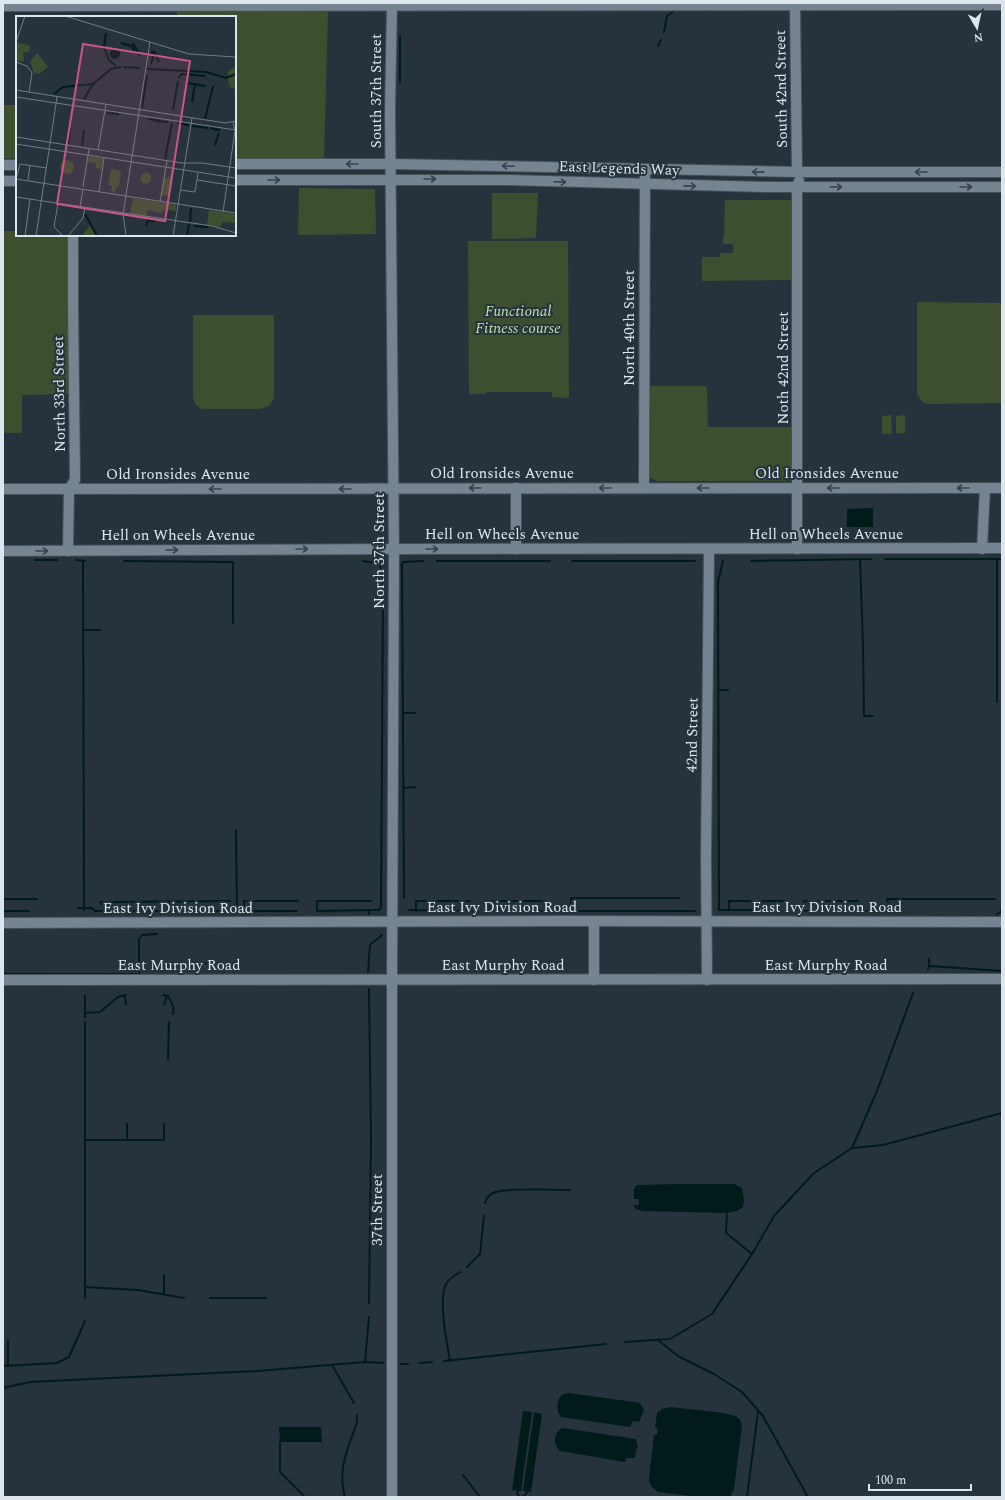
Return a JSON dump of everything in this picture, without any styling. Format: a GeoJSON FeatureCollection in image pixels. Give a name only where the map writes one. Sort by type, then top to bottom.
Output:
{"type":"FeatureCollection","features":[{"type":"Feature","properties":{"kind":"street"},"geometry":{"type":"LineString","coordinates":[[3,6],[392,4],[999,4]]}},
{"type":"Feature","properties":{"kind":"street","name":"South 37th Street"},"geometry":{"type":"LineString","coordinates":[[391,179],[390,110],[392,4]]}},
{"type":"Feature","properties":{"kind":"street","name":"South 42nd Street"},"geometry":{"type":"LineString","coordinates":[[795,5],[797,172]]}},
{"type":"Feature","properties":{"kind":"street","name":"East Legends Way"},"geometry":{"type":"LineString","coordinates":[[236,164],[391,164],[797,172],[1002,172]]}},
{"type":"Feature","properties":{"kind":"street"},"geometry":{"type":"LineString","coordinates":[[3,165],[16,165]]}},
{"type":"Feature","properties":{"kind":"street","name":"North 40th Street"},"geometry":{"type":"LineString","coordinates":[[644,488],[645,169]]}},
{"type":"Feature","properties":{"kind":"street"},"geometry":{"type":"LineString","coordinates":[[768,187],[788,181],[794,177],[797,172]]}},
{"type":"Feature","properties":{"kind":"street"},"geometry":{"type":"LineString","coordinates":[[797,187],[802,178],[822,172]]}},
{"type":"Feature","properties":{"kind":"street","name":"North 37th Street"},"geometry":{"type":"LineString","coordinates":[[391,179],[394,488],[392,922]]}},
{"type":"Feature","properties":{"kind":"street","name":"East Legends Way"},"geometry":{"type":"LineString","coordinates":[[236,180],[509,180],[644,185],[768,187],[1002,187]]}},
{"type":"Feature","properties":{"kind":"street"},"geometry":{"type":"LineString","coordinates":[[3,181],[16,181]]}},
{"type":"Feature","properties":{"kind":"street","name":"Noth 42nd Street"},"geometry":{"type":"LineString","coordinates":[[797,187],[797,548]]}},
{"type":"Feature","properties":{"kind":"street","name":"North 33rd Street"},"geometry":{"type":"LineString","coordinates":[[68,551],[69,489],[75,480],[72,302],[73,236]]}},
{"type":"Feature","properties":{"kind":"street"},"geometry":{"type":"LineString","coordinates":[[516,488],[516,549]]}},
{"type":"Feature","properties":{"kind":"street"},"geometry":{"type":"LineString","coordinates":[[982,548],[985,488]]}},
{"type":"Feature","properties":{"kind":"street","name":"Old Ironsides Avenue"},"geometry":{"type":"LineString","coordinates":[[3,489],[1002,488]]}},
{"type":"Feature","properties":{"kind":"street","name":"Hell on Wheels Avenue"},"geometry":{"type":"LineString","coordinates":[[3,551],[1002,548]]}},
{"type":"Feature","properties":{"kind":"street","name":"42nd Street"},"geometry":{"type":"LineString","coordinates":[[707,980],[706,856],[709,549]]}},
{"type":"Feature","properties":{"kind":"street"},"geometry":{"type":"LineString","coordinates":[[594,921],[594,980]]}},
{"type":"Feature","properties":{"kind":"street","name":"East Ivy Division Road"},"geometry":{"type":"LineString","coordinates":[[3,923],[594,921],[1002,922]]}},
{"type":"Feature","properties":{"kind":"street","name":"37th Street"},"geometry":{"type":"LineString","coordinates":[[392,922],[392,1497]]}},
{"type":"Feature","properties":{"kind":"street","name":"East Murphy Road"},"geometry":{"type":"LineString","coordinates":[[3,980],[1002,979]]}},
{"type":"Feature","properties":{"kind":"green space"},"geometry":{"type":"Polygon","coordinates":[[[318,10],[328,12],[324,159],[236,160],[236,16],[177,16],[177,11],[318,10]]]}},
{"type":"Feature","properties":{"kind":"green space"},"geometry":{"type":"Polygon","coordinates":[[[3,105],[16,105],[16,159],[3,158],[3,105]]]}},
{"type":"Feature","properties":{"kind":"green space"},"geometry":{"type":"Polygon","coordinates":[[[299,188],[375,189],[376,234],[299,235],[299,188]]]}},
{"type":"Feature","properties":{"kind":"green space"},"geometry":{"type":"Polygon","coordinates":[[[492,193],[538,193],[536,238],[492,239],[492,193]]]}},
{"type":"Feature","properties":{"kind":"green space"},"geometry":{"type":"Polygon","coordinates":[[[725,200],[792,200],[793,280],[702,281],[702,257],[720,257],[720,253],[733,253],[733,244],[723,244],[725,200]]]}},
{"type":"Feature","properties":{"kind":"green space"},"geometry":{"type":"Polygon","coordinates":[[[3,231],[16,231],[16,236],[70,236],[70,394],[22,395],[22,433],[6,433],[3,429],[3,231]]]}},
{"type":"Feature","properties":{"kind":"green space","name":"Functional Fitness course"},"geometry":{"type":"Polygon","coordinates":[[[468,241],[568,241],[569,398],[552,397],[552,392],[486,392],[486,394],[469,394],[468,241]]]}},
{"type":"Feature","properties":{"kind":"green space"},"geometry":{"type":"Polygon","coordinates":[[[917,302],[1002,303],[1002,403],[927,404],[920,400],[917,393],[917,302]]]}},
{"type":"Feature","properties":{"kind":"green space"},"geometry":{"type":"Polygon","coordinates":[[[193,315],[274,315],[274,398],[269,406],[261,409],[202,409],[195,404],[193,397],[193,315]]]}},
{"type":"Feature","properties":{"kind":"green space"},"geometry":{"type":"Polygon","coordinates":[[[649,386],[706,386],[708,427],[793,427],[792,478],[785,481],[657,481],[651,478],[649,474],[649,386]]]}},
{"type":"Feature","properties":{"kind":"green space"},"geometry":{"type":"Polygon","coordinates":[[[891,415],[892,434],[882,434],[882,416],[891,415]]]}},
{"type":"Feature","properties":{"kind":"green space"},"geometry":{"type":"Polygon","coordinates":[[[905,415],[905,433],[896,434],[896,416],[905,415]]]}},
{"type":"Feature","properties":{"kind":"shaded area"},"geometry":{"type":"Polygon","coordinates":[[[873,508],[873,527],[847,527],[847,509],[873,508]]]}},
{"type":"Feature","properties":{"kind":"shaded area"},"geometry":{"type":"Polygon","coordinates":[[[734,1184],[742,1188],[744,1201],[743,1207],[737,1211],[727,1213],[642,1211],[636,1209],[633,1205],[639,1205],[639,1199],[634,1199],[634,1189],[637,1185],[734,1184]]]}},
{"type":"Feature","properties":{"kind":"shaded area"},"geometry":{"type":"Polygon","coordinates":[[[569,1393],[640,1403],[644,1410],[639,1422],[633,1421],[630,1427],[561,1417],[558,1409],[559,1399],[563,1395],[569,1393]]]}},
{"type":"Feature","properties":{"kind":"shaded area"},"geometry":{"type":"Polygon","coordinates":[[[671,1407],[733,1415],[740,1420],[742,1425],[734,1489],[730,1497],[698,1497],[658,1492],[652,1487],[649,1479],[654,1435],[657,1435],[658,1429],[655,1428],[657,1413],[662,1409],[671,1407]]]}},
{"type":"Feature","properties":{"kind":"shaded area"},"geometry":{"type":"Polygon","coordinates":[[[523,1411],[532,1412],[521,1491],[512,1490],[523,1411]]]}},
{"type":"Feature","properties":{"kind":"shaded area"},"geometry":{"type":"Polygon","coordinates":[[[534,1412],[542,1414],[531,1492],[523,1491],[534,1412]]]}},
{"type":"Feature","properties":{"kind":"shaded area"},"geometry":{"type":"Polygon","coordinates":[[[279,1427],[321,1427],[322,1442],[280,1442],[279,1427]]]}},
{"type":"Feature","properties":{"kind":"shaded area"},"geometry":{"type":"Polygon","coordinates":[[[562,1428],[636,1439],[638,1448],[636,1450],[635,1458],[626,1458],[625,1462],[560,1451],[556,1446],[555,1439],[557,1433],[562,1428]]]}},
{"type":"Feature","properties":{"kind":"waterway"},"geometry":{"type":"LineString","coordinates":[[664,32],[667,16],[673,12]]}},
{"type":"Feature","properties":{"kind":"waterway"},"geometry":{"type":"LineString","coordinates":[[400,36],[400,82]]}},
{"type":"Feature","properties":{"kind":"waterway"},"geometry":{"type":"LineString","coordinates":[[658,46],[661,40]]}},
{"type":"Feature","properties":{"kind":"waterway"},"geometry":{"type":"LineString","coordinates":[[860,559],[864,716],[873,716]]}},
{"type":"Feature","properties":{"kind":"waterway"},"geometry":{"type":"LineString","coordinates":[[751,561],[871,559]]}},
{"type":"Feature","properties":{"kind":"waterway"},"geometry":{"type":"LineString","coordinates":[[885,559],[1002,559]]}},
{"type":"Feature","properties":{"kind":"waterway"},"geometry":{"type":"LineString","coordinates":[[997,559],[997,702]]}},
{"type":"Feature","properties":{"kind":"waterway"},"geometry":{"type":"LineString","coordinates":[[35,560],[57,560]]}},
{"type":"Feature","properties":{"kind":"waterway"},"geometry":{"type":"LineString","coordinates":[[76,560],[85,561]]}},
{"type":"Feature","properties":{"kind":"waterway"},"geometry":{"type":"LineString","coordinates":[[78,908],[84,908],[83,561]]}},
{"type":"Feature","properties":{"kind":"waterway"},"geometry":{"type":"LineString","coordinates":[[124,561],[233,562],[233,623]]}},
{"type":"Feature","properties":{"kind":"waterway"},"geometry":{"type":"LineString","coordinates":[[363,561],[380,564],[383,592],[381,907],[379,910],[369,910]]}},
{"type":"Feature","properties":{"kind":"waterway"},"geometry":{"type":"LineString","coordinates":[[404,898],[402,564],[403,562],[423,561]]}},
{"type":"Feature","properties":{"kind":"waterway"},"geometry":{"type":"LineString","coordinates":[[437,561],[550,561]]}},
{"type":"Feature","properties":{"kind":"waterway"},"geometry":{"type":"LineString","coordinates":[[572,561],[695,561]]}},
{"type":"Feature","properties":{"kind":"waterway"},"geometry":{"type":"LineString","coordinates":[[723,561],[718,582],[719,910],[771,910]]}},
{"type":"Feature","properties":{"kind":"waterway"},"geometry":{"type":"LineString","coordinates":[[83,630],[100,630]]}},
{"type":"Feature","properties":{"kind":"waterway"},"geometry":{"type":"LineString","coordinates":[[719,690],[728,690]]}},
{"type":"Feature","properties":{"kind":"waterway"},"geometry":{"type":"LineString","coordinates":[[403,713],[415,713]]}},
{"type":"Feature","properties":{"kind":"waterway"},"geometry":{"type":"LineString","coordinates":[[403,788],[415,787]]}},
{"type":"Feature","properties":{"kind":"waterway"},"geometry":{"type":"LineString","coordinates":[[236,830],[237,911]]}},
{"type":"Feature","properties":{"kind":"waterway"},"geometry":{"type":"LineString","coordinates":[[571,911],[571,898],[679,898]]}},
{"type":"Feature","properties":{"kind":"waterway"},"geometry":{"type":"LineString","coordinates":[[3,899],[37,899]]}},
{"type":"Feature","properties":{"kind":"waterway"},"geometry":{"type":"LineString","coordinates":[[888,902],[887,899],[995,899]]}},
{"type":"Feature","properties":{"kind":"waterway"},"geometry":{"type":"LineString","coordinates":[[101,904],[101,902],[230,901]]}},
{"type":"Feature","properties":{"kind":"waterway"},"geometry":{"type":"LineString","coordinates":[[244,911],[244,901],[298,901]]}},
{"type":"Feature","properties":{"kind":"waterway"},"geometry":{"type":"LineString","coordinates":[[369,914],[369,910],[317,911],[317,901],[371,901]]}},
{"type":"Feature","properties":{"kind":"waterway"},"geometry":{"type":"LineString","coordinates":[[416,911],[416,901],[470,901]]}},
{"type":"Feature","properties":{"kind":"waterway"},"geometry":{"type":"LineString","coordinates":[[489,911],[488,901],[544,901]]}},
{"type":"Feature","properties":{"kind":"waterway"},"geometry":{"type":"LineString","coordinates":[[729,910],[729,901],[785,901]]}},
{"type":"Feature","properties":{"kind":"waterway"},"geometry":{"type":"LineString","coordinates":[[858,901],[804,901],[803,909],[805,911],[869,911]]}},
{"type":"Feature","properties":{"kind":"waterway"},"geometry":{"type":"LineString","coordinates":[[111,906],[113,906],[113,911]]}},
{"type":"Feature","properties":{"kind":"waterway"},"geometry":{"type":"LineString","coordinates":[[84,910],[84,908],[92,908],[95,911],[158,911]]}},
{"type":"Feature","properties":{"kind":"waterway"},"geometry":{"type":"LineString","coordinates":[[409,910],[472,911]]}},
{"type":"Feature","properties":{"kind":"waterway"},"geometry":{"type":"LineString","coordinates":[[3,911],[29,911]]}},
{"type":"Feature","properties":{"kind":"waterway"},"geometry":{"type":"LineString","coordinates":[[173,911],[297,911]]}},
{"type":"Feature","properties":{"kind":"waterway"},"geometry":{"type":"LineString","coordinates":[[487,911],[552,911]]}},
{"type":"Feature","properties":{"kind":"waterway"},"geometry":{"type":"LineString","coordinates":[[570,911],[695,911]]}},
{"type":"Feature","properties":{"kind":"waterway"},"geometry":{"type":"LineString","coordinates":[[997,914],[1002,911]]}},
{"type":"Feature","properties":{"kind":"waterway"},"geometry":{"type":"LineString","coordinates":[[888,912],[901,912]]}},
{"type":"Feature","properties":{"kind":"waterway"},"geometry":{"type":"LineString","coordinates":[[3,974],[139,974],[139,939],[142,935],[157,934]]}},
{"type":"Feature","properties":{"kind":"waterway"},"geometry":{"type":"LineString","coordinates":[[368,972],[370,945],[382,935]]}},
{"type":"Feature","properties":{"kind":"waterway"},"geometry":{"type":"LineString","coordinates":[[929,959],[929,966]]}},
{"type":"Feature","properties":{"kind":"waterway"},"geometry":{"type":"LineString","coordinates":[[203,963],[215,963]]}},
{"type":"Feature","properties":{"kind":"waterway"},"geometry":{"type":"LineString","coordinates":[[928,969],[930,966],[1002,971]]}},
{"type":"Feature","properties":{"kind":"waterway"},"geometry":{"type":"LineString","coordinates":[[369,989],[371,1140],[369,1303]]}},
{"type":"Feature","properties":{"kind":"waterway"},"geometry":{"type":"LineString","coordinates":[[625,1342],[670,1339],[712,1314],[752,1254],[774,1216],[814,1173],[852,1148],[877,1091],[913,993]]}},
{"type":"Feature","properties":{"kind":"waterway"},"geometry":{"type":"LineString","coordinates":[[85,1013],[100,1012],[118,997],[126,995]]}},
{"type":"Feature","properties":{"kind":"waterway"},"geometry":{"type":"LineString","coordinates":[[163,995],[168,996],[173,1007],[173,1014]]}},
{"type":"Feature","properties":{"kind":"waterway"},"geometry":{"type":"LineString","coordinates":[[85,996],[85,1017]]}},
{"type":"Feature","properties":{"kind":"waterway"},"geometry":{"type":"LineString","coordinates":[[125,996],[126,1004]]}},
{"type":"Feature","properties":{"kind":"waterway"},"geometry":{"type":"LineString","coordinates":[[164,1004],[167,996]]}},
{"type":"Feature","properties":{"kind":"waterway"},"geometry":{"type":"LineString","coordinates":[[85,1022],[85,1298]]}},
{"type":"Feature","properties":{"kind":"waterway"},"geometry":{"type":"LineString","coordinates":[[168,1059],[169,1022]]}},
{"type":"Feature","properties":{"kind":"waterway"},"geometry":{"type":"LineString","coordinates":[[852,1148],[883,1145],[1002,1113]]}},
{"type":"Feature","properties":{"kind":"waterway"},"geometry":{"type":"LineString","coordinates":[[127,1124],[127,1140]]}},
{"type":"Feature","properties":{"kind":"waterway"},"geometry":{"type":"LineString","coordinates":[[85,1140],[164,1140],[164,1124]]}},
{"type":"Feature","properties":{"kind":"waterway"},"geometry":{"type":"LineString","coordinates":[[485,1203],[490,1195],[499,1191],[519,1189],[570,1190]]}},
{"type":"Feature","properties":{"kind":"waterway"},"geometry":{"type":"LineString","coordinates":[[727,1213],[726,1233],[752,1254]]}},
{"type":"Feature","properties":{"kind":"waterway"},"geometry":{"type":"LineString","coordinates":[[467,1267],[480,1254],[484,1216]]}},
{"type":"Feature","properties":{"kind":"waterway"},"geometry":{"type":"LineString","coordinates":[[450,1361],[443,1311],[444,1291],[447,1282],[460,1272]]}},
{"type":"Feature","properties":{"kind":"waterway"},"geometry":{"type":"LineString","coordinates":[[164,1275],[164,1294]]}},
{"type":"Feature","properties":{"kind":"waterway"},"geometry":{"type":"LineString","coordinates":[[85,1287],[138,1290],[184,1298]]}},
{"type":"Feature","properties":{"kind":"waterway"},"geometry":{"type":"LineString","coordinates":[[210,1298],[266,1298]]}},
{"type":"Feature","properties":{"kind":"waterway"},"geometry":{"type":"LineString","coordinates":[[365,1362],[369,1317]]}},
{"type":"Feature","properties":{"kind":"waterway"},"geometry":{"type":"LineString","coordinates":[[3,1366],[57,1363],[69,1357],[85,1321]]}},
{"type":"Feature","properties":{"kind":"waterway"},"geometry":{"type":"LineString","coordinates":[[8,1341],[8,1366]]}},
{"type":"Feature","properties":{"kind":"waterway"},"geometry":{"type":"LineString","coordinates":[[659,1341],[678,1356],[714,1374],[742,1392],[763,1416],[808,1497]]}},
{"type":"Feature","properties":{"kind":"waterway"},"geometry":{"type":"LineString","coordinates":[[444,1361],[606,1344]]}},
{"type":"Feature","properties":{"kind":"waterway"},"geometry":{"type":"LineString","coordinates":[[3,1388],[30,1382],[258,1371],[365,1362],[384,1363]]}},
{"type":"Feature","properties":{"kind":"waterway"},"geometry":{"type":"LineString","coordinates":[[420,1363],[432,1362]]}},
{"type":"Feature","properties":{"kind":"waterway"},"geometry":{"type":"LineString","coordinates":[[401,1364],[408,1364]]}},
{"type":"Feature","properties":{"kind":"waterway"},"geometry":{"type":"LineString","coordinates":[[332,1365],[354,1403]]}},
{"type":"Feature","properties":{"kind":"waterway"},"geometry":{"type":"LineString","coordinates":[[747,1497],[758,1411]]}},
{"type":"Feature","properties":{"kind":"waterway"},"geometry":{"type":"LineString","coordinates":[[345,1497],[342,1477],[343,1468],[347,1450],[357,1422],[357,1415]]}},
{"type":"Feature","properties":{"kind":"waterway"},"geometry":{"type":"LineString","coordinates":[[280,1442],[280,1472],[305,1497]]}},
{"type":"Feature","properties":{"kind":"waterway"},"geometry":{"type":"LineString","coordinates":[[463,1475],[480,1497]]}},
{"type":"Feature","properties":{"kind":"waterway"},"geometry":{"type":"LineString","coordinates":[[518,1490],[517,1493],[520,1497]]}},
{"type":"Feature","properties":{"kind":"waterway"},"geometry":{"type":"LineString","coordinates":[[522,1497],[527,1492]]}}]}
